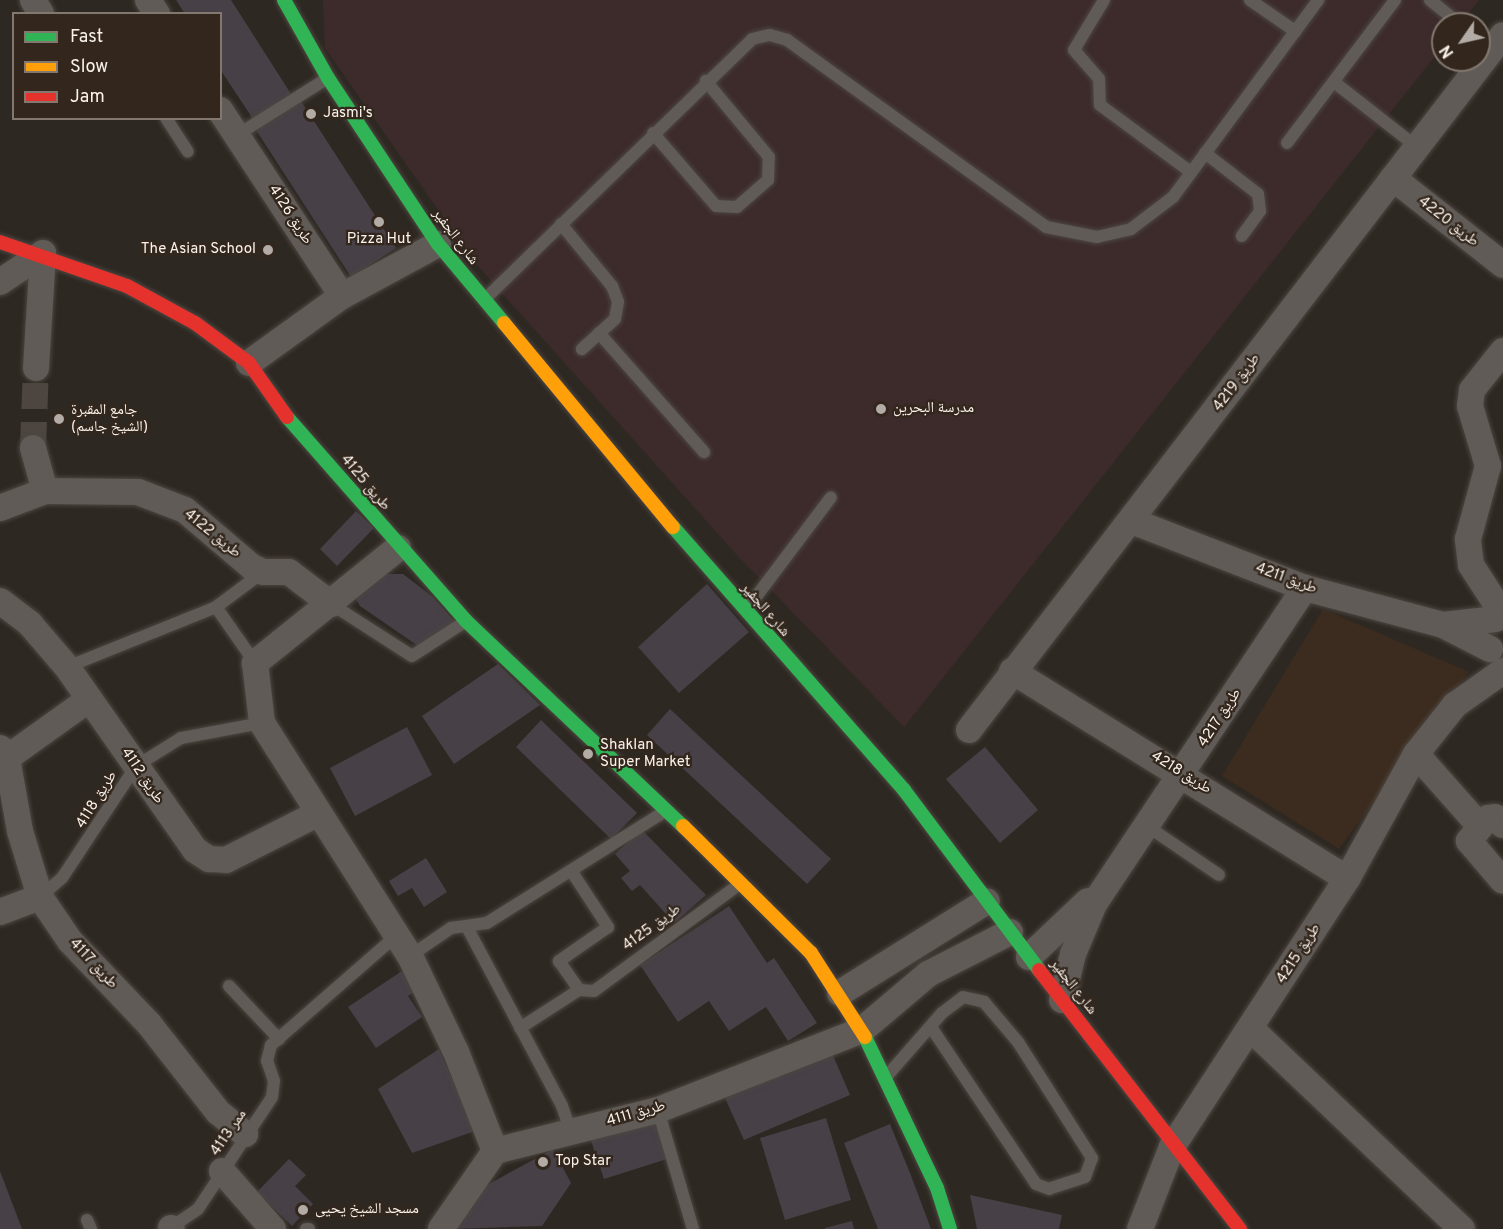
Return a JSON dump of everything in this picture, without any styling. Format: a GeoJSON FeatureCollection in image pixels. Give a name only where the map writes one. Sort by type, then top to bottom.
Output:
{"type":"FeatureCollection","features":[{"type":"Feature","properties":{"kind":"street","name":"شارع الجفير"},"geometry":{"type":"LineString","coordinates":[[284,0],[328,78],[438,244],[745,611],[904,790],[1172,1147],[1240,1229]]}},
{"type":"Feature","properties":{"kind":"street","name":"طريق 4219"},"geometry":{"type":"LineString","coordinates":[[969,730],[1012,671],[1132,520],[1417,147],[1469,72]]}},
{"type":"Feature","properties":{"kind":"street","name":"طريق 4126"},"geometry":{"type":"LineString","coordinates":[[222,113],[342,296]]}},
{"type":"Feature","properties":{"kind":"street","name":"طريق 4220"},"geometry":{"type":"LineString","coordinates":[[1393,178],[1503,265]]}},
{"type":"Feature","properties":{"kind":"street","name":"طريق 4125"},"geometry":{"type":"LineString","coordinates":[[0,242],[43,253],[127,286],[195,323],[249,363],[276,404],[398,548],[466,621],[778,916],[840,993]]}},
{"type":"Feature","properties":{"kind":"street"},"geometry":{"type":"LineString","coordinates":[[249,363],[342,296],[438,244]]}},
{"type":"Feature","properties":{"kind":"street"},"geometry":{"type":"LineString","coordinates":[[0,282],[43,253]]}},
{"type":"Feature","properties":{"kind":"street"},"geometry":{"type":"LineString","coordinates":[[36,368],[43,253]]}},
{"type":"Feature","properties":{"kind":"street"},"geometry":{"type":"LineString","coordinates":[[1498,662],[1489,633],[1501,614],[1471,565],[1468,539],[1488,466],[1470,406],[1472,390],[1503,351]]}},
{"type":"Feature","properties":{"kind":"street"},"geometry":{"type":"LineString","coordinates":[[33,448],[45,491]]}},
{"type":"Feature","properties":{"kind":"street","name":"طريق 4122"},"geometry":{"type":"LineString","coordinates":[[0,508],[45,491],[138,492],[185,510],[263,572]]}},
{"type":"Feature","properties":{"kind":"street","name":"طريق 4211"},"geometry":{"type":"LineString","coordinates":[[1132,520],[1305,588],[1443,625],[1498,662]]}},
{"type":"Feature","properties":{"kind":"street"},"geometry":{"type":"LineString","coordinates":[[398,548],[255,663],[262,723],[317,814],[403,946],[456,1052],[495,1152],[441,1229]]}},
{"type":"Feature","properties":{"kind":"street"},"geometry":{"type":"LineString","coordinates":[[263,572],[289,572],[331,604]]}},
{"type":"Feature","properties":{"kind":"street","name":"طريق 4217"},"geometry":{"type":"LineString","coordinates":[[1062,1000],[1081,932],[1111,876],[1184,774],[1305,588]]}},
{"type":"Feature","properties":{"kind":"street","name":"طريق 4112"},"geometry":{"type":"LineString","coordinates":[[0,601],[30,624],[67,667],[195,850],[209,859],[226,860],[317,814]]}},
{"type":"Feature","properties":{"kind":"street","name":"طريق 4211"},"geometry":{"type":"LineString","coordinates":[[1443,625],[1501,614]]}},
{"type":"Feature","properties":{"kind":"street","name":"طريق 4215"},"geometry":{"type":"LineString","coordinates":[[1140,1229],[1172,1147],[1347,879],[1416,754],[1455,705],[1498,662]]}},
{"type":"Feature","properties":{"kind":"street","name":"طريق 4218"},"geometry":{"type":"LineString","coordinates":[[1012,671],[1184,774],[1347,879]]}},
{"type":"Feature","properties":{"kind":"street","name":"طريق 4117"},"geometry":{"type":"LineString","coordinates":[[88,700],[4,753],[21,831],[40,897],[70,941],[149,1024],[218,1112],[244,1134]]}},
{"type":"Feature","properties":{"kind":"street"},"geometry":{"type":"LineString","coordinates":[[1416,754],[1492,825],[1470,836],[1470,844],[1503,881]]}},
{"type":"Feature","properties":{"kind":"street","name":"طريق 4217"},"geometry":{"type":"LineString","coordinates":[[1029,957],[1111,876]]}},
{"type":"Feature","properties":{"kind":"street"},"geometry":{"type":"LineString","coordinates":[[0,912],[40,897]]}},
{"type":"Feature","properties":{"kind":"street"},"geometry":{"type":"LineString","coordinates":[[950,1229],[937,1188],[862,1030],[840,993],[915,950],[987,901]]}},
{"type":"Feature","properties":{"kind":"street","name":"طريق 4111"},"geometry":{"type":"LineString","coordinates":[[495,1152],[658,1110],[862,1030],[928,974],[1010,932]]}},
{"type":"Feature","properties":{"kind":"street"},"geometry":{"type":"LineString","coordinates":[[915,950],[928,974]]}},
{"type":"Feature","properties":{"kind":"street"},"geometry":{"type":"LineString","coordinates":[[1251,1029],[1462,1229]]}},
{"type":"Feature","properties":{"kind":"street"},"geometry":{"type":"LineString","coordinates":[[222,1171],[273,1229]]}},
{"type":"Feature","properties":{"kind":"lane"},"geometry":{"type":"LineString","coordinates":[[1104,0],[1074,50],[1099,79],[1101,105],[1191,172]]}},
{"type":"Feature","properties":{"kind":"lane"},"geometry":{"type":"LineString","coordinates":[[1250,0],[1295,31]]}},
{"type":"Feature","properties":{"kind":"lane"},"geometry":{"type":"LineString","coordinates":[[484,301],[706,81],[752,39],[770,35],[787,40],[1046,227],[1080,237],[1115,234],[1147,221],[1191,172],[1318,0]]}},
{"type":"Feature","properties":{"kind":"lane"},"geometry":{"type":"LineString","coordinates":[[1287,143],[1395,0]]}},
{"type":"Feature","properties":{"kind":"lane"},"geometry":{"type":"LineString","coordinates":[[1430,0],[1445,12]]}},
{"type":"Feature","properties":{"kind":"lane"},"geometry":{"type":"LineString","coordinates":[[237,135],[328,78]]}},
{"type":"Feature","properties":{"kind":"lane"},"geometry":{"type":"LineString","coordinates":[[653,133],[716,206],[737,207],[768,180],[769,157],[706,81]]}},
{"type":"Feature","properties":{"kind":"lane"},"geometry":{"type":"LineString","coordinates":[[1334,82],[1417,147]]}},
{"type":"Feature","properties":{"kind":"lane"},"geometry":{"type":"LineString","coordinates":[[167,120],[188,152]]}},
{"type":"Feature","properties":{"kind":"lane"},"geometry":{"type":"LineString","coordinates":[[1205,153],[1253,189],[1261,200],[1260,211],[1242,236]]}},
{"type":"Feature","properties":{"kind":"lane"},"geometry":{"type":"LineString","coordinates":[[561,224],[616,294],[615,320],[582,349]]}},
{"type":"Feature","properties":{"kind":"lane"},"geometry":{"type":"LineString","coordinates":[[599,333],[704,452]]}},
{"type":"Feature","properties":{"kind":"lane"},"geometry":{"type":"LineString","coordinates":[[745,611],[831,496]]}},
{"type":"Feature","properties":{"kind":"lane"},"geometry":{"type":"LineString","coordinates":[[67,667],[216,607],[263,572]]}},
{"type":"Feature","properties":{"kind":"lane"},"geometry":{"type":"LineString","coordinates":[[331,604],[412,656],[466,621]]}},
{"type":"Feature","properties":{"kind":"lane"},"geometry":{"type":"LineString","coordinates":[[216,607],[255,663]]}},
{"type":"Feature","properties":{"kind":"lane","name":"طريق 4118"},"geometry":{"type":"LineString","coordinates":[[40,897],[62,878],[136,766],[181,738],[262,723]]}},
{"type":"Feature","properties":{"kind":"lane"},"geometry":{"type":"LineString","coordinates":[[403,946],[451,928],[468,929],[487,923],[572,872],[667,810]]}},
{"type":"Feature","properties":{"kind":"lane"},"geometry":{"type":"LineString","coordinates":[[1147,826],[1219,874]]}},
{"type":"Feature","properties":{"kind":"lane","name":"طريق 4125"},"geometry":{"type":"LineString","coordinates":[[572,872],[608,927],[559,961],[579,990]]}},
{"type":"Feature","properties":{"kind":"lane","name":"طريق 4125"},"geometry":{"type":"LineString","coordinates":[[520,1028],[579,990],[594,991],[742,883]]}},
{"type":"Feature","properties":{"kind":"lane"},"geometry":{"type":"LineString","coordinates":[[468,929],[571,1132]]}},
{"type":"Feature","properties":{"kind":"lane","name":"ممر 4113"},"geometry":{"type":"LineString","coordinates":[[170,1228],[198,1209],[244,1134],[272,1097],[274,1081],[267,1061],[279,1039],[403,946]]}},
{"type":"Feature","properties":{"kind":"lane"},"geometry":{"type":"LineString","coordinates":[[229,986],[279,1039]]}},
{"type":"Feature","properties":{"kind":"lane"},"geometry":{"type":"LineString","coordinates":[[885,1078],[931,1027],[963,997],[984,1002],[1018,1042],[1092,1158],[1085,1177],[1048,1189],[1036,1184],[931,1027]]}},
{"type":"Feature","properties":{"kind":"lane"},"geometry":{"type":"LineString","coordinates":[[658,1110],[693,1229]]}},
{"type":"Feature","properties":{"kind":"shaded area","name":"مدرسة البحرين"},"geometry":{"type":"Polygon","coordinates":[[[323,0],[1479,0],[1470,12],[1431,12],[1431,61],[904,727],[736,554],[476,264],[325,48],[323,0]]]}},
{"type":"Feature","properties":{"kind":"shaded area"},"geometry":{"type":"Polygon","coordinates":[[[1323,609],[1469,672],[1339,849],[1222,776],[1323,609]]]}},
{"type":"Feature","properties":{"kind":"building"},"geometry":{"type":"Polygon","coordinates":[[[176,0],[231,0],[291,94],[253,119],[222,72],[222,12],[184,12],[176,0]]]}},
{"type":"Feature","properties":{"kind":"building"},"geometry":{"type":"Polygon","coordinates":[[[301,101],[396,248],[351,277],[256,130],[301,101]]]}},
{"type":"Feature","properties":{"kind":"building"},"geometry":{"type":"Polygon","coordinates":[[[356,511],[374,528],[337,566],[320,549],[356,511]]]}},
{"type":"Feature","properties":{"kind":"building"},"geometry":{"type":"Polygon","coordinates":[[[383,574],[403,574],[433,597],[456,623],[421,648],[360,606],[353,594],[383,574]]]}},
{"type":"Feature","properties":{"kind":"building"},"geometry":{"type":"Polygon","coordinates":[[[707,584],[749,632],[679,693],[638,647],[707,584]]]}},
{"type":"Feature","properties":{"kind":"building"},"geometry":{"type":"Polygon","coordinates":[[[498,664],[540,705],[454,764],[422,716],[498,664]]]}},
{"type":"Feature","properties":{"kind":"building"},"geometry":{"type":"Polygon","coordinates":[[[670,709],[831,859],[807,884],[647,735],[670,709]]]}},
{"type":"Feature","properties":{"kind":"building"},"geometry":{"type":"Polygon","coordinates":[[[541,720],[637,813],[611,839],[516,747],[541,720]]]}},
{"type":"Feature","properties":{"kind":"building"},"geometry":{"type":"Polygon","coordinates":[[[407,727],[432,775],[355,816],[330,768],[407,727]]]}},
{"type":"Feature","properties":{"kind":"building"},"geometry":{"type":"Polygon","coordinates":[[[985,747],[1038,810],[1000,843],[946,779],[985,747]]]}},
{"type":"Feature","properties":{"kind":"building"},"geometry":{"type":"Polygon","coordinates":[[[642,830],[706,895],[674,923],[640,885],[632,891],[621,878],[630,871],[615,854],[642,830]]]}},
{"type":"Feature","properties":{"kind":"building"},"geometry":{"type":"Polygon","coordinates":[[[426,858],[447,892],[424,907],[412,888],[398,896],[389,881],[426,858]]]}},
{"type":"Feature","properties":{"kind":"building"},"geometry":{"type":"Polygon","coordinates":[[[729,906],[767,963],[774,958],[817,1023],[788,1041],[766,1007],[729,1031],[709,1001],[678,1022],[640,965],[729,906]]]}},
{"type":"Feature","properties":{"kind":"building"},"geometry":{"type":"Polygon","coordinates":[[[405,969],[418,989],[408,996],[422,1017],[376,1048],[348,1007],[405,969]]]}},
{"type":"Feature","properties":{"kind":"building"},"geometry":{"type":"Polygon","coordinates":[[[439,1049],[475,1131],[412,1153],[378,1089],[439,1049]]]}},
{"type":"Feature","properties":{"kind":"building"},"geometry":{"type":"Polygon","coordinates":[[[832,1053],[850,1095],[744,1140],[725,1098],[832,1053]]]}},
{"type":"Feature","properties":{"kind":"building"},"geometry":{"type":"Polygon","coordinates":[[[655,1116],[667,1159],[604,1179],[590,1138],[655,1116]]]}},
{"type":"Feature","properties":{"kind":"building"},"geometry":{"type":"Polygon","coordinates":[[[826,1118],[851,1200],[785,1220],[760,1138],[826,1118]]]}},
{"type":"Feature","properties":{"kind":"building"},"geometry":{"type":"Polygon","coordinates":[[[890,1124],[931,1229],[878,1229],[844,1143],[890,1124]]]}},
{"type":"Feature","properties":{"kind":"building"},"geometry":{"type":"Polygon","coordinates":[[[553,1149],[571,1183],[542,1226],[451,1229],[476,1191],[553,1149]]]}},
{"type":"Feature","properties":{"kind":"building"},"geometry":{"type":"Polygon","coordinates":[[[289,1159],[306,1175],[295,1186],[313,1204],[292,1226],[257,1192],[289,1159]]]}},
{"type":"Feature","properties":{"kind":"building"},"geometry":{"type":"Polygon","coordinates":[[[0,1171],[22,1229],[0,1229],[0,1171]]]}},
{"type":"Feature","properties":{"kind":"building"},"geometry":{"type":"Polygon","coordinates":[[[970,1195],[1062,1215],[1059,1229],[977,1229],[970,1195]]]}},
{"type":"Feature","properties":{"kind":"building"},"geometry":{"type":"Polygon","coordinates":[[[852,1221],[854,1229],[825,1229],[825,1228],[852,1221]]]}},
{"type":"Feature","properties":{"kind":"tunnel"},"geometry":{"type":"LineString","coordinates":[[33,448],[36,368]]}},
{"type":"Feature","properties":{"kind":"traffic: fast"},"geometry":{"type":"LineString","coordinates":[[284,0],[328,78],[438,244],[504,323]]}},
{"type":"Feature","properties":{"kind":"traffic: fast"},"geometry":{"type":"LineString","coordinates":[[287,417],[466,621],[683,826]]}},
{"type":"Feature","properties":{"kind":"traffic: fast"},"geometry":{"type":"LineString","coordinates":[[673,527],[904,790],[1039,970]]}},
{"type":"Feature","properties":{"kind":"traffic: fast"},"geometry":{"type":"LineString","coordinates":[[865,1037],[937,1188],[950,1229]]}},
{"type":"Feature","properties":{"kind":"traffic: slow"},"geometry":{"type":"LineString","coordinates":[[504,323],[673,527]]}},
{"type":"Feature","properties":{"kind":"traffic: slow"},"geometry":{"type":"LineString","coordinates":[[683,826],[811,953],[865,1037]]}},
{"type":"Feature","properties":{"kind":"traffic: jam"},"geometry":{"type":"LineString","coordinates":[[0,242],[127,286],[195,323],[249,363],[287,417]]}},
{"type":"Feature","properties":{"kind":"traffic: jam"},"geometry":{"type":"LineString","coordinates":[[1039,970],[1240,1229]]}},
{"type":"Feature","properties":{"kind":"place","name":"Jasmi's"},"geometry":{"type":"Point","coordinates":[311,114]}},
{"type":"Feature","properties":{"kind":"place","name":"Pizza Hut"},"geometry":{"type":"Point","coordinates":[379,222]}},
{"type":"Feature","properties":{"kind":"place","name":"The Asian School"},"geometry":{"type":"Point","coordinates":[268,250]}},
{"type":"Feature","properties":{"kind":"place","name":"مدرسة البحرين"},"geometry":{"type":"Point","coordinates":[881,409]}},
{"type":"Feature","properties":{"kind":"place","name":"جامع المقبرة (الشيخ جاسم)"},"geometry":{"type":"Point","coordinates":[59,419]}},
{"type":"Feature","properties":{"kind":"place","name":"Shaklan Super Market"},"geometry":{"type":"Point","coordinates":[588,754]}},
{"type":"Feature","properties":{"kind":"place","name":"Top Star"},"geometry":{"type":"Point","coordinates":[543,1162]}},
{"type":"Feature","properties":{"kind":"place","name":"مسجد الشيخ يحيى"},"geometry":{"type":"Point","coordinates":[303,1210]}}]}
